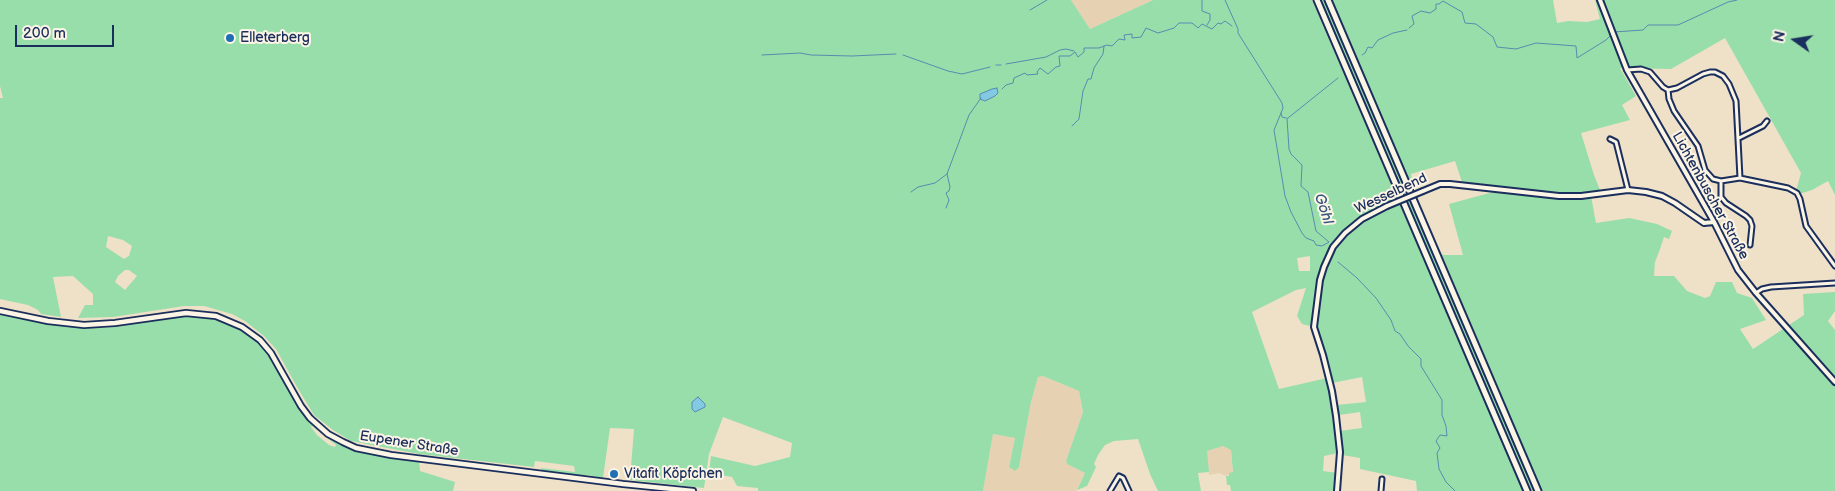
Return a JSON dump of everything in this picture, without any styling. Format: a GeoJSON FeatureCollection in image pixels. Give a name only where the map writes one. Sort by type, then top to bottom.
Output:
{"type":"FeatureCollection","features":[{"type":"Feature","properties":{"kind":"highway"},"geometry":{"type":"LineString","coordinates":[[1317,0],[1527,491]]}},
{"type":"Feature","properties":{"kind":"highway"},"geometry":{"type":"LineString","coordinates":[[1328,0],[1538,491]]}},
{"type":"Feature","properties":{"kind":"main road","name":"Eupener Straße"},"geometry":{"type":"LineString","coordinates":[[0,311],[48,322],[84,325],[114,323],[186,312],[216,316],[242,327],[260,340],[271,354],[306,413],[322,429],[343,442],[368,451],[391,455],[693,491]]}},
{"type":"Feature","properties":{"kind":"street","name":"Lichtenbuscher Straße"},"geometry":{"type":"LineString","coordinates":[[1600,0],[1627,70],[1714,222],[1738,270],[1835,382]]}},
{"type":"Feature","properties":{"kind":"street"},"geometry":{"type":"LineString","coordinates":[[1627,70],[1641,69],[1650,72],[1668,90],[1669,99],[1674,111],[1698,146],[1705,170],[1713,179],[1721,181],[1740,178],[1788,188],[1797,193],[1806,226],[1835,266]]}},
{"type":"Feature","properties":{"kind":"street"},"geometry":{"type":"LineString","coordinates":[[1668,90],[1677,88],[1710,72],[1723,76],[1729,84],[1736,101],[1740,178]]}},
{"type":"Feature","properties":{"kind":"street"},"geometry":{"type":"LineString","coordinates":[[1739,138],[1763,126],[1767,121]]}},
{"type":"Feature","properties":{"kind":"street"},"geometry":{"type":"LineString","coordinates":[[1610,139],[1616,142],[1628,190]]}},
{"type":"Feature","properties":{"kind":"street"},"geometry":{"type":"LineString","coordinates":[[1721,181],[1721,197],[1726,203],[1750,220],[1752,226],[1750,245]]}},
{"type":"Feature","properties":{"kind":"street","name":"Wesselbend"},"geometry":{"type":"LineString","coordinates":[[1337,491],[1340,452],[1336,416],[1323,355],[1314,327],[1320,280],[1331,252],[1345,233],[1362,219],[1422,191],[1440,184],[1450,184],[1559,196],[1581,196],[1628,190],[1646,192],[1662,196],[1704,223],[1714,222]]}},
{"type":"Feature","properties":{"kind":"street"},"geometry":{"type":"LineString","coordinates":[[1756,293],[1771,287],[1835,284]]}},
{"type":"Feature","properties":{"kind":"street"},"geometry":{"type":"LineString","coordinates":[[1110,491],[1119,476],[1123,478],[1129,491]]}},
{"type":"Feature","properties":{"kind":"street"},"geometry":{"type":"LineString","coordinates":[[1381,491],[1382,479]]}},
{"type":"Feature","properties":{"kind":"shaded area"},"geometry":{"type":"Polygon","coordinates":[[[1071,0],[1153,0],[1090,29],[1071,0]]]}},
{"type":"Feature","properties":{"kind":"shaded area"},"geometry":{"type":"Polygon","coordinates":[[[1043,376],[1079,391],[1083,412],[1066,461],[1067,464],[1085,473],[1076,491],[983,491],[993,434],[1015,438],[1009,467],[1019,467],[1031,402],[1038,377],[1043,376]]]}},
{"type":"Feature","properties":{"kind":"shaded area"},"geometry":{"type":"Polygon","coordinates":[[[1223,446],[1231,450],[1233,473],[1226,476],[1219,473],[1209,475],[1206,451],[1223,446]]]}},
{"type":"Feature","properties":{"kind":"green space"},"geometry":{"type":"Polygon","coordinates":[[[0,0],[1071,0],[1090,29],[1153,0],[1312,0],[1523,491],[1417,491],[1416,481],[1360,469],[1360,458],[1342,455],[1340,431],[1362,428],[1360,412],[1339,415],[1337,405],[1366,402],[1362,377],[1332,383],[1318,328],[1302,324],[1297,316],[1306,288],[1296,290],[1252,312],[1279,389],[1327,378],[1338,453],[1324,456],[1323,471],[1338,473],[1335,491],[1231,491],[1230,485],[1227,485],[1226,476],[1233,472],[1231,450],[1223,446],[1207,451],[1209,472],[1198,473],[1201,491],[1158,491],[1138,439],[1114,441],[1105,445],[1094,464],[1096,467],[1087,486],[1077,490],[1085,473],[1067,464],[1066,461],[1083,412],[1079,391],[1043,376],[1038,377],[1031,402],[1019,467],[1015,471],[1009,467],[1015,438],[993,434],[983,491],[758,491],[758,488],[737,486],[732,477],[709,473],[711,456],[755,466],[790,457],[792,443],[723,417],[709,454],[704,488],[630,480],[634,429],[610,428],[603,478],[542,471],[541,468],[575,472],[574,466],[535,461],[534,467],[419,454],[351,441],[314,415],[276,349],[264,336],[245,321],[232,314],[204,306],[184,306],[113,317],[78,318],[85,305],[93,305],[93,294],[73,276],[53,277],[61,317],[41,314],[38,310],[28,305],[0,299],[0,98],[3,98],[0,86],[0,0]],[[108,236],[106,247],[124,259],[129,256],[132,246],[123,240],[108,236]],[[1310,256],[1297,258],[1299,271],[1310,271],[1310,256]],[[125,270],[118,276],[115,282],[125,290],[137,276],[129,270],[125,270]]]}},
{"type":"Feature","properties":{"kind":"green space"},"geometry":{"type":"Polygon","coordinates":[[[1319,0],[1326,0],[1537,491],[1529,491],[1319,0]]]}},
{"type":"Feature","properties":{"kind":"green space"},"geometry":{"type":"Polygon","coordinates":[[[1332,0],[1553,0],[1557,23],[1568,21],[1587,22],[1600,19],[1595,0],[1835,0],[1835,195],[1828,181],[1812,190],[1799,194],[1796,191],[1801,173],[1725,38],[1671,69],[1620,68],[1636,96],[1622,105],[1630,120],[1581,133],[1602,195],[1591,196],[1596,223],[1629,218],[1657,224],[1672,231],[1669,239],[1664,237],[1655,262],[1654,276],[1674,276],[1687,291],[1705,298],[1710,296],[1716,282],[1732,282],[1737,293],[1752,298],[1766,320],[1740,329],[1753,349],[1804,315],[1803,294],[1835,292],[1835,311],[1828,321],[1835,330],[1835,491],[1542,491],[1441,253],[1443,255],[1463,255],[1449,204],[1493,192],[1464,188],[1455,161],[1411,174],[1414,192],[1332,0]]]}},
{"type":"Feature","properties":{"kind":"green space"},"geometry":{"type":"Polygon","coordinates":[[[0,313],[51,324],[95,328],[115,327],[184,315],[216,318],[241,329],[259,342],[309,420],[331,438],[344,446],[368,454],[419,460],[420,471],[455,482],[453,491],[0,491],[0,313]],[[311,427],[329,445],[335,447],[336,445],[311,427]]]}},
{"type":"Feature","properties":{"kind":"water"},"geometry":{"type":"Polygon","coordinates":[[[997,88],[998,93],[995,96],[985,101],[980,99],[980,94],[997,88]]]}},
{"type":"Feature","properties":{"kind":"water"},"geometry":{"type":"Polygon","coordinates":[[[698,397],[705,404],[705,407],[695,412],[692,409],[692,402],[698,397]]]}},
{"type":"Feature","properties":{"kind":"waterway","name":"Göhl"},"geometry":{"type":"LineString","coordinates":[[1030,10],[1047,0]]}},
{"type":"Feature","properties":{"kind":"waterway","name":"Göhl"},"geometry":{"type":"LineString","coordinates":[[1202,0],[1202,11],[1210,14],[1210,20],[1207,25]]}},
{"type":"Feature","properties":{"kind":"waterway","name":"Göhl"},"geometry":{"type":"LineString","coordinates":[[1225,0],[1238,33],[1282,103],[1282,117],[1286,118]]}},
{"type":"Feature","properties":{"kind":"waterway","name":"Göhl"},"geometry":{"type":"LineString","coordinates":[[1614,32],[1643,30],[1648,25],[1678,25],[1728,2],[1737,0]]}},
{"type":"Feature","properties":{"kind":"waterway","name":"Göhl"},"geometry":{"type":"LineString","coordinates":[[1409,28],[1414,24],[1412,16],[1421,11],[1430,13],[1436,9],[1436,4],[1443,1],[1462,12],[1465,23],[1476,24],[1493,37],[1497,47],[1516,49],[1536,43],[1576,46],[1577,58],[1610,36]]}},
{"type":"Feature","properties":{"kind":"waterway","name":"Göhl"},"geometry":{"type":"LineString","coordinates":[[1002,89],[1006,85],[1013,83],[1014,78],[1025,73],[1027,75],[1038,74],[1037,72],[1040,68],[1048,74],[1060,66],[1059,56],[1070,56],[1075,52],[1078,57],[1084,52],[1084,48],[1112,46],[1119,39],[1125,40],[1124,35],[1132,34],[1132,38],[1141,37],[1146,28],[1158,33],[1174,28],[1179,23],[1192,23],[1198,28],[1202,24],[1212,29],[1218,23],[1221,24],[1225,21],[1232,26]]}},
{"type":"Feature","properties":{"kind":"waterway","name":"Göhl"},"geometry":{"type":"LineString","coordinates":[[1362,55],[1368,47],[1372,48],[1378,40],[1393,33],[1407,30]]}},
{"type":"Feature","properties":{"kind":"waterway","name":"Göhl"},"geometry":{"type":"LineString","coordinates":[[1072,126],[1079,119],[1083,91],[1103,54],[1104,46]]}},
{"type":"Feature","properties":{"kind":"waterway"},"geometry":{"type":"LineString","coordinates":[[1006,64],[1046,57],[1060,50],[1074,51]]}},
{"type":"Feature","properties":{"kind":"waterway"},"geometry":{"type":"LineString","coordinates":[[762,55],[800,53],[852,56],[896,54]]}},
{"type":"Feature","properties":{"kind":"waterway"},"geometry":{"type":"LineString","coordinates":[[903,55],[962,74],[990,67]]}},
{"type":"Feature","properties":{"kind":"waterway"},"geometry":{"type":"LineString","coordinates":[[996,65],[1001,65]]}},
{"type":"Feature","properties":{"kind":"waterway","name":"Göhl"},"geometry":{"type":"LineString","coordinates":[[1288,118],[1338,78]]}},
{"type":"Feature","properties":{"kind":"waterway"},"geometry":{"type":"LineString","coordinates":[[911,192],[918,187],[935,183],[947,174],[969,115],[981,98]]}},
{"type":"Feature","properties":{"kind":"waterway","name":"Göhl"},"geometry":{"type":"LineString","coordinates":[[1281,113],[1274,130],[1285,196],[1302,233],[1306,238],[1314,241],[1316,245],[1322,246],[1329,242],[1316,231],[1308,192],[1301,186],[1302,165],[1291,154],[1289,149],[1287,118]]}},
{"type":"Feature","properties":{"kind":"waterway"},"geometry":{"type":"LineString","coordinates":[[946,208],[949,200],[946,193],[950,187],[947,174]]}},
{"type":"Feature","properties":{"kind":"waterway","name":"Göhl"},"geometry":{"type":"LineString","coordinates":[[1338,262],[1376,298],[1391,320],[1395,331],[1400,334],[1408,346],[1421,359],[1421,366],[1442,400],[1442,415],[1447,436],[1440,435],[1436,441],[1440,448],[1437,453],[1439,469],[1446,482],[1455,491]]}},
{"type":"Feature","properties":{"kind":"place","name":"Elleterberg"},"geometry":{"type":"Point","coordinates":[230,38]}},
{"type":"Feature","properties":{"kind":"place","name":"Vitafit Köpfchen"},"geometry":{"type":"Point","coordinates":[614,474]}}]}
